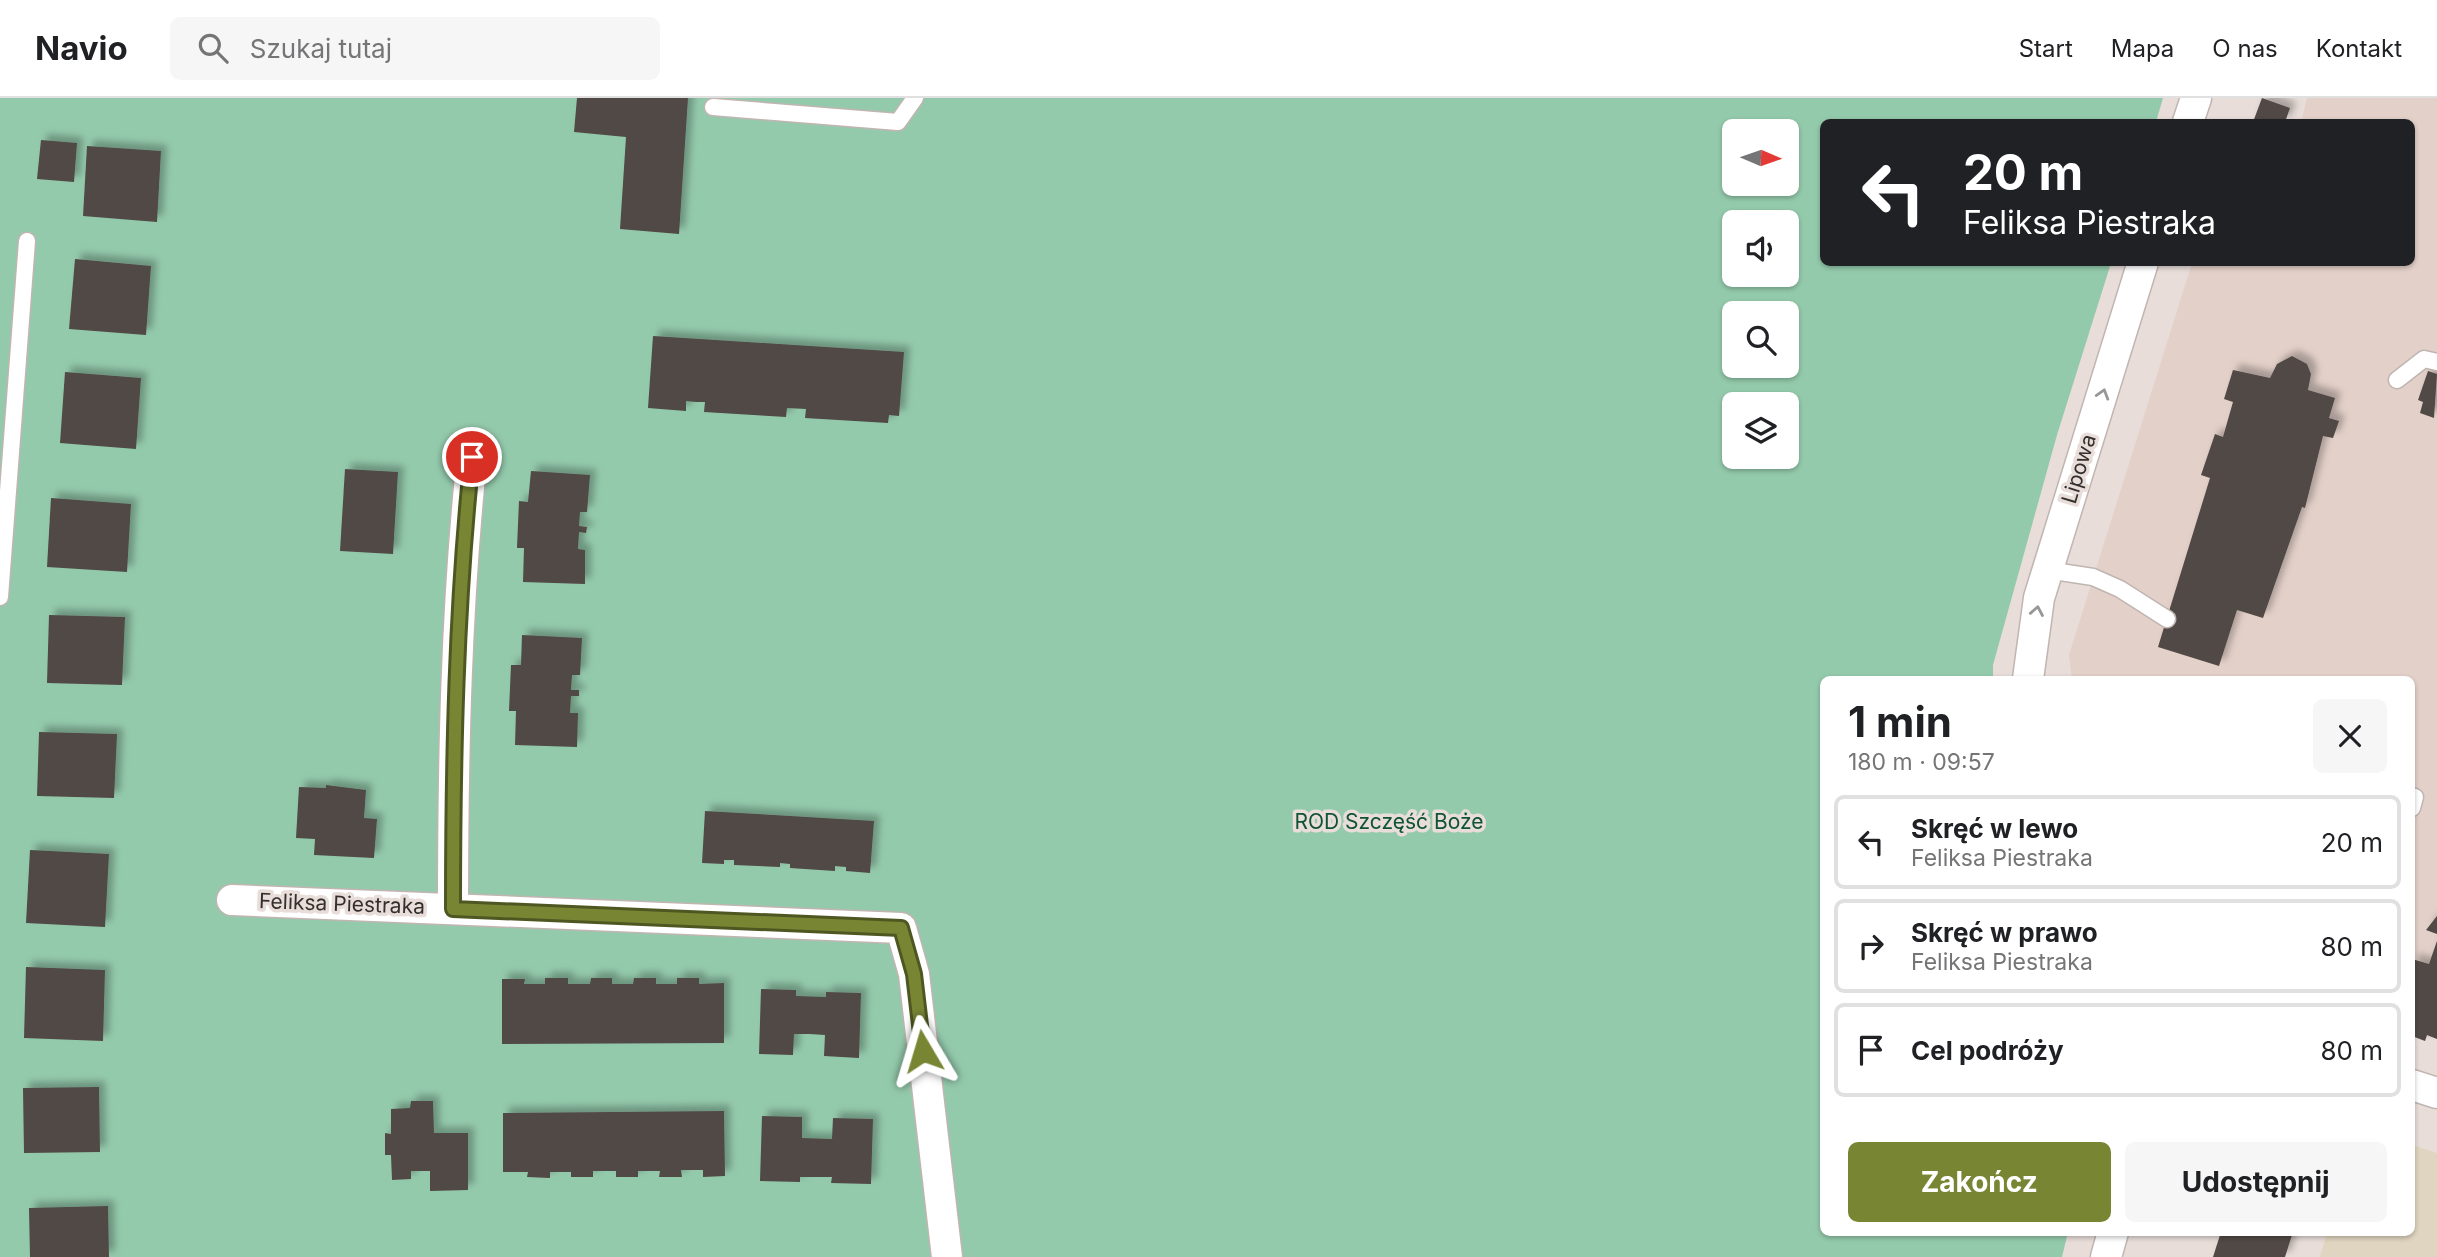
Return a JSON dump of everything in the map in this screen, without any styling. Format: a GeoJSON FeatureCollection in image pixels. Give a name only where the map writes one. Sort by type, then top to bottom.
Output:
{"type":"FeatureCollection","features":[{"type":"Feature","properties":{"kind":"street"},"geometry":{"type":"LineString","coordinates":[[2189,119],[2196,98]]}},
{"type":"Feature","properties":{"kind":"street","name":"Lipowa"},"geometry":{"type":"LineString","coordinates":[[2028,676],[2032,638],[2047,570],[2142,266]]}},
{"type":"Feature","properties":{"kind":"street","name":"Feliksa Piestraka"},"geometry":{"type":"LineString","coordinates":[[453,909],[453,723],[462,558],[472,457]]}},
{"type":"Feature","properties":{"kind":"street","name":"Feliksa Piestraka"},"geometry":{"type":"LineString","coordinates":[[232,900],[901,928],[914,974],[947,1257]]}},
{"type":"Feature","properties":{"kind":"street"},"geometry":{"type":"LineString","coordinates":[[2415,1087],[2437,1093]]}},
{"type":"Feature","properties":{"kind":"street"},"geometry":{"type":"LineString","coordinates":[[2106,1257],[2112,1236]]}},
{"type":"Feature","properties":{"kind":"lane"},"geometry":{"type":"LineString","coordinates":[[713,107],[898,122],[915,98]]}},
{"type":"Feature","properties":{"kind":"lane"},"geometry":{"type":"LineString","coordinates":[[0,597],[27,241]]}},
{"type":"Feature","properties":{"kind":"lane"},"geometry":{"type":"LineString","coordinates":[[2397,380],[2424,359],[2437,362]]}},
{"type":"Feature","properties":{"kind":"lane"},"geometry":{"type":"LineString","coordinates":[[2047,570],[2058,574],[2093,577],[2120,589],[2167,619]]}},
{"type":"Feature","properties":{"kind":"shaded area"},"geometry":{"type":"Polygon","coordinates":[[[2307,98],[2437,98],[2437,1039],[2427,1036],[2425,1041],[2415,1037],[2415,676],[2072,676],[2069,655],[2191,266],[2415,266],[2415,119],[2302,119],[2307,98]]]}},
{"type":"Feature","properties":{"kind":"shaded area"},"geometry":{"type":"Polygon","coordinates":[[[2415,1146],[2437,1153],[2437,1257],[2320,1257],[2326,1236],[2415,1236],[2415,1146]]]}},
{"type":"Feature","properties":{"kind":"green space","name":"ROD Szczęść Boże"},"geometry":{"type":"Polygon","coordinates":[[[0,98],[2163,98],[2157,119],[1820,119],[1820,266],[2110,266],[2057,435],[1993,665],[1993,676],[1820,676],[1820,1236],[2067,1236],[2062,1257],[0,1257],[0,98]]]}},
{"type":"Feature","properties":{"kind":"building"},"geometry":{"type":"Polygon","coordinates":[[[577,98],[688,98],[679,234],[620,229],[626,137],[574,132],[577,98]]]}},
{"type":"Feature","properties":{"kind":"building"},"geometry":{"type":"Polygon","coordinates":[[[2262,98],[2290,108],[2286,119],[2254,119],[2262,98]]]}},
{"type":"Feature","properties":{"kind":"building"},"geometry":{"type":"Polygon","coordinates":[[[41,140],[77,143],[74,182],[37,179],[41,140]]]}},
{"type":"Feature","properties":{"kind":"building"},"geometry":{"type":"Polygon","coordinates":[[[87,146],[161,151],[157,222],[83,216],[87,146]]]}},
{"type":"Feature","properties":{"kind":"building"},"geometry":{"type":"Polygon","coordinates":[[[75,259],[151,266],[146,335],[69,329],[75,259]]]}},
{"type":"Feature","properties":{"kind":"building"},"geometry":{"type":"Polygon","coordinates":[[[653,336],[904,352],[899,416],[889,415],[888,423],[805,418],[806,409],[787,408],[786,417],[704,412],[705,402],[686,401],[686,411],[648,408],[653,336]]]}},
{"type":"Feature","properties":{"kind":"building"},"geometry":{"type":"Polygon","coordinates":[[[2292,356],[2307,364],[2311,374],[2308,390],[2335,398],[2329,418],[2339,421],[2333,438],[2323,436],[2305,508],[2302,507],[2263,618],[2237,610],[2219,666],[2158,647],[2210,478],[2201,475],[2215,434],[2223,437],[2233,402],[2224,399],[2233,370],[2270,378],[2277,364],[2292,356]]]}},
{"type":"Feature","properties":{"kind":"building"},"geometry":{"type":"Polygon","coordinates":[[[2428,371],[2437,374],[2434,418],[2420,413],[2423,402],[2418,400],[2428,371]]]}},
{"type":"Feature","properties":{"kind":"building"},"geometry":{"type":"Polygon","coordinates":[[[65,372],[141,378],[136,449],[60,443],[65,372]]]}},
{"type":"Feature","properties":{"kind":"building"},"geometry":{"type":"Polygon","coordinates":[[[345,469],[398,472],[393,554],[340,551],[345,469]]]}},
{"type":"Feature","properties":{"kind":"building"},"geometry":{"type":"Polygon","coordinates":[[[531,471],[590,475],[587,512],[580,512],[579,526],[587,527],[586,533],[579,532],[578,549],[585,550],[585,584],[523,582],[524,548],[517,548],[519,501],[528,502],[531,471]]]}},
{"type":"Feature","properties":{"kind":"building"},"geometry":{"type":"Polygon","coordinates":[[[51,498],[131,504],[127,572],[47,567],[51,498]]]}},
{"type":"Feature","properties":{"kind":"building"},"geometry":{"type":"Polygon","coordinates":[[[49,615],[125,617],[122,685],[47,683],[49,615]]]}},
{"type":"Feature","properties":{"kind":"building"},"geometry":{"type":"Polygon","coordinates":[[[522,635],[582,638],[580,675],[572,675],[571,690],[579,690],[579,696],[571,696],[570,713],[578,713],[577,747],[515,745],[516,711],[509,711],[511,665],[521,665],[522,635]]]}},
{"type":"Feature","properties":{"kind":"building"},"geometry":{"type":"Polygon","coordinates":[[[39,732],[117,734],[114,798],[37,796],[39,732]]]}},
{"type":"Feature","properties":{"kind":"building"},"geometry":{"type":"Polygon","coordinates":[[[326,785],[366,790],[364,818],[377,819],[374,858],[314,855],[315,839],[296,838],[299,787],[326,788],[326,785]]]}},
{"type":"Feature","properties":{"kind":"building"},"geometry":{"type":"Polygon","coordinates":[[[705,811],[874,821],[870,873],[846,871],[846,867],[835,866],[835,871],[790,868],[790,864],[780,863],[780,867],[734,865],[734,860],[724,860],[724,864],[702,863],[705,811]]]}},
{"type":"Feature","properties":{"kind":"building"},"geometry":{"type":"Polygon","coordinates":[[[30,850],[109,854],[105,927],[26,923],[30,850]]]}},
{"type":"Feature","properties":{"kind":"building"},"geometry":{"type":"Polygon","coordinates":[[[2437,916],[2437,934],[2426,930],[2437,916]]]}},
{"type":"Feature","properties":{"kind":"building"},"geometry":{"type":"Polygon","coordinates":[[[2437,941],[2437,1039],[2427,1035],[2425,1041],[2415,1037],[2415,960],[2429,964],[2437,941]]]}},
{"type":"Feature","properties":{"kind":"building"},"geometry":{"type":"Polygon","coordinates":[[[26,967],[105,970],[103,1041],[24,1038],[26,967]]]}},
{"type":"Feature","properties":{"kind":"building"},"geometry":{"type":"Polygon","coordinates":[[[545,978],[568,978],[568,984],[590,984],[591,978],[612,978],[612,984],[633,984],[634,978],[656,978],[656,984],[677,984],[677,978],[699,978],[699,984],[724,983],[724,1043],[502,1044],[502,979],[525,979],[524,984],[545,984],[545,978]]]}},
{"type":"Feature","properties":{"kind":"building"},"geometry":{"type":"Polygon","coordinates":[[[761,989],[796,990],[796,996],[826,997],[826,992],[861,993],[859,1058],[824,1056],[825,1035],[810,1034],[794,1034],[793,1055],[759,1054],[761,989]]]}},
{"type":"Feature","properties":{"kind":"building"},"geometry":{"type":"Polygon","coordinates":[[[99,1087],[100,1152],[24,1153],[23,1088],[99,1087]]]}},
{"type":"Feature","properties":{"kind":"building"},"geometry":{"type":"Polygon","coordinates":[[[411,1101],[433,1101],[434,1133],[468,1133],[468,1190],[430,1191],[430,1171],[411,1171],[411,1179],[392,1180],[391,1155],[385,1155],[385,1133],[391,1134],[391,1109],[410,1108],[411,1101]]]}},
{"type":"Feature","properties":{"kind":"building"},"geometry":{"type":"Polygon","coordinates":[[[724,1111],[725,1176],[703,1177],[703,1170],[681,1170],[682,1177],[659,1177],[660,1171],[638,1171],[638,1177],[616,1177],[616,1171],[593,1171],[593,1177],[571,1177],[571,1172],[550,1172],[550,1178],[527,1177],[528,1172],[503,1172],[503,1113],[724,1111]]]}},
{"type":"Feature","properties":{"kind":"building"},"geometry":{"type":"Polygon","coordinates":[[[762,1116],[802,1117],[802,1138],[832,1139],[833,1118],[873,1119],[871,1184],[831,1183],[832,1177],[800,1177],[800,1182],[760,1181],[762,1116]]]}},
{"type":"Feature","properties":{"kind":"building"},"geometry":{"type":"Polygon","coordinates":[[[108,1206],[109,1257],[30,1257],[29,1208],[108,1206]]]}},
{"type":"Feature","properties":{"kind":"building"},"geometry":{"type":"Polygon","coordinates":[[[2220,1236],[2292,1236],[2285,1257],[2213,1257],[2220,1236]]]}},
{"type":"Feature","properties":{"kind":"route"},"geometry":{"type":"LineString","coordinates":[[472,457],[462,558],[453,723],[453,909],[901,928],[914,974],[923,1051]]}}]}
